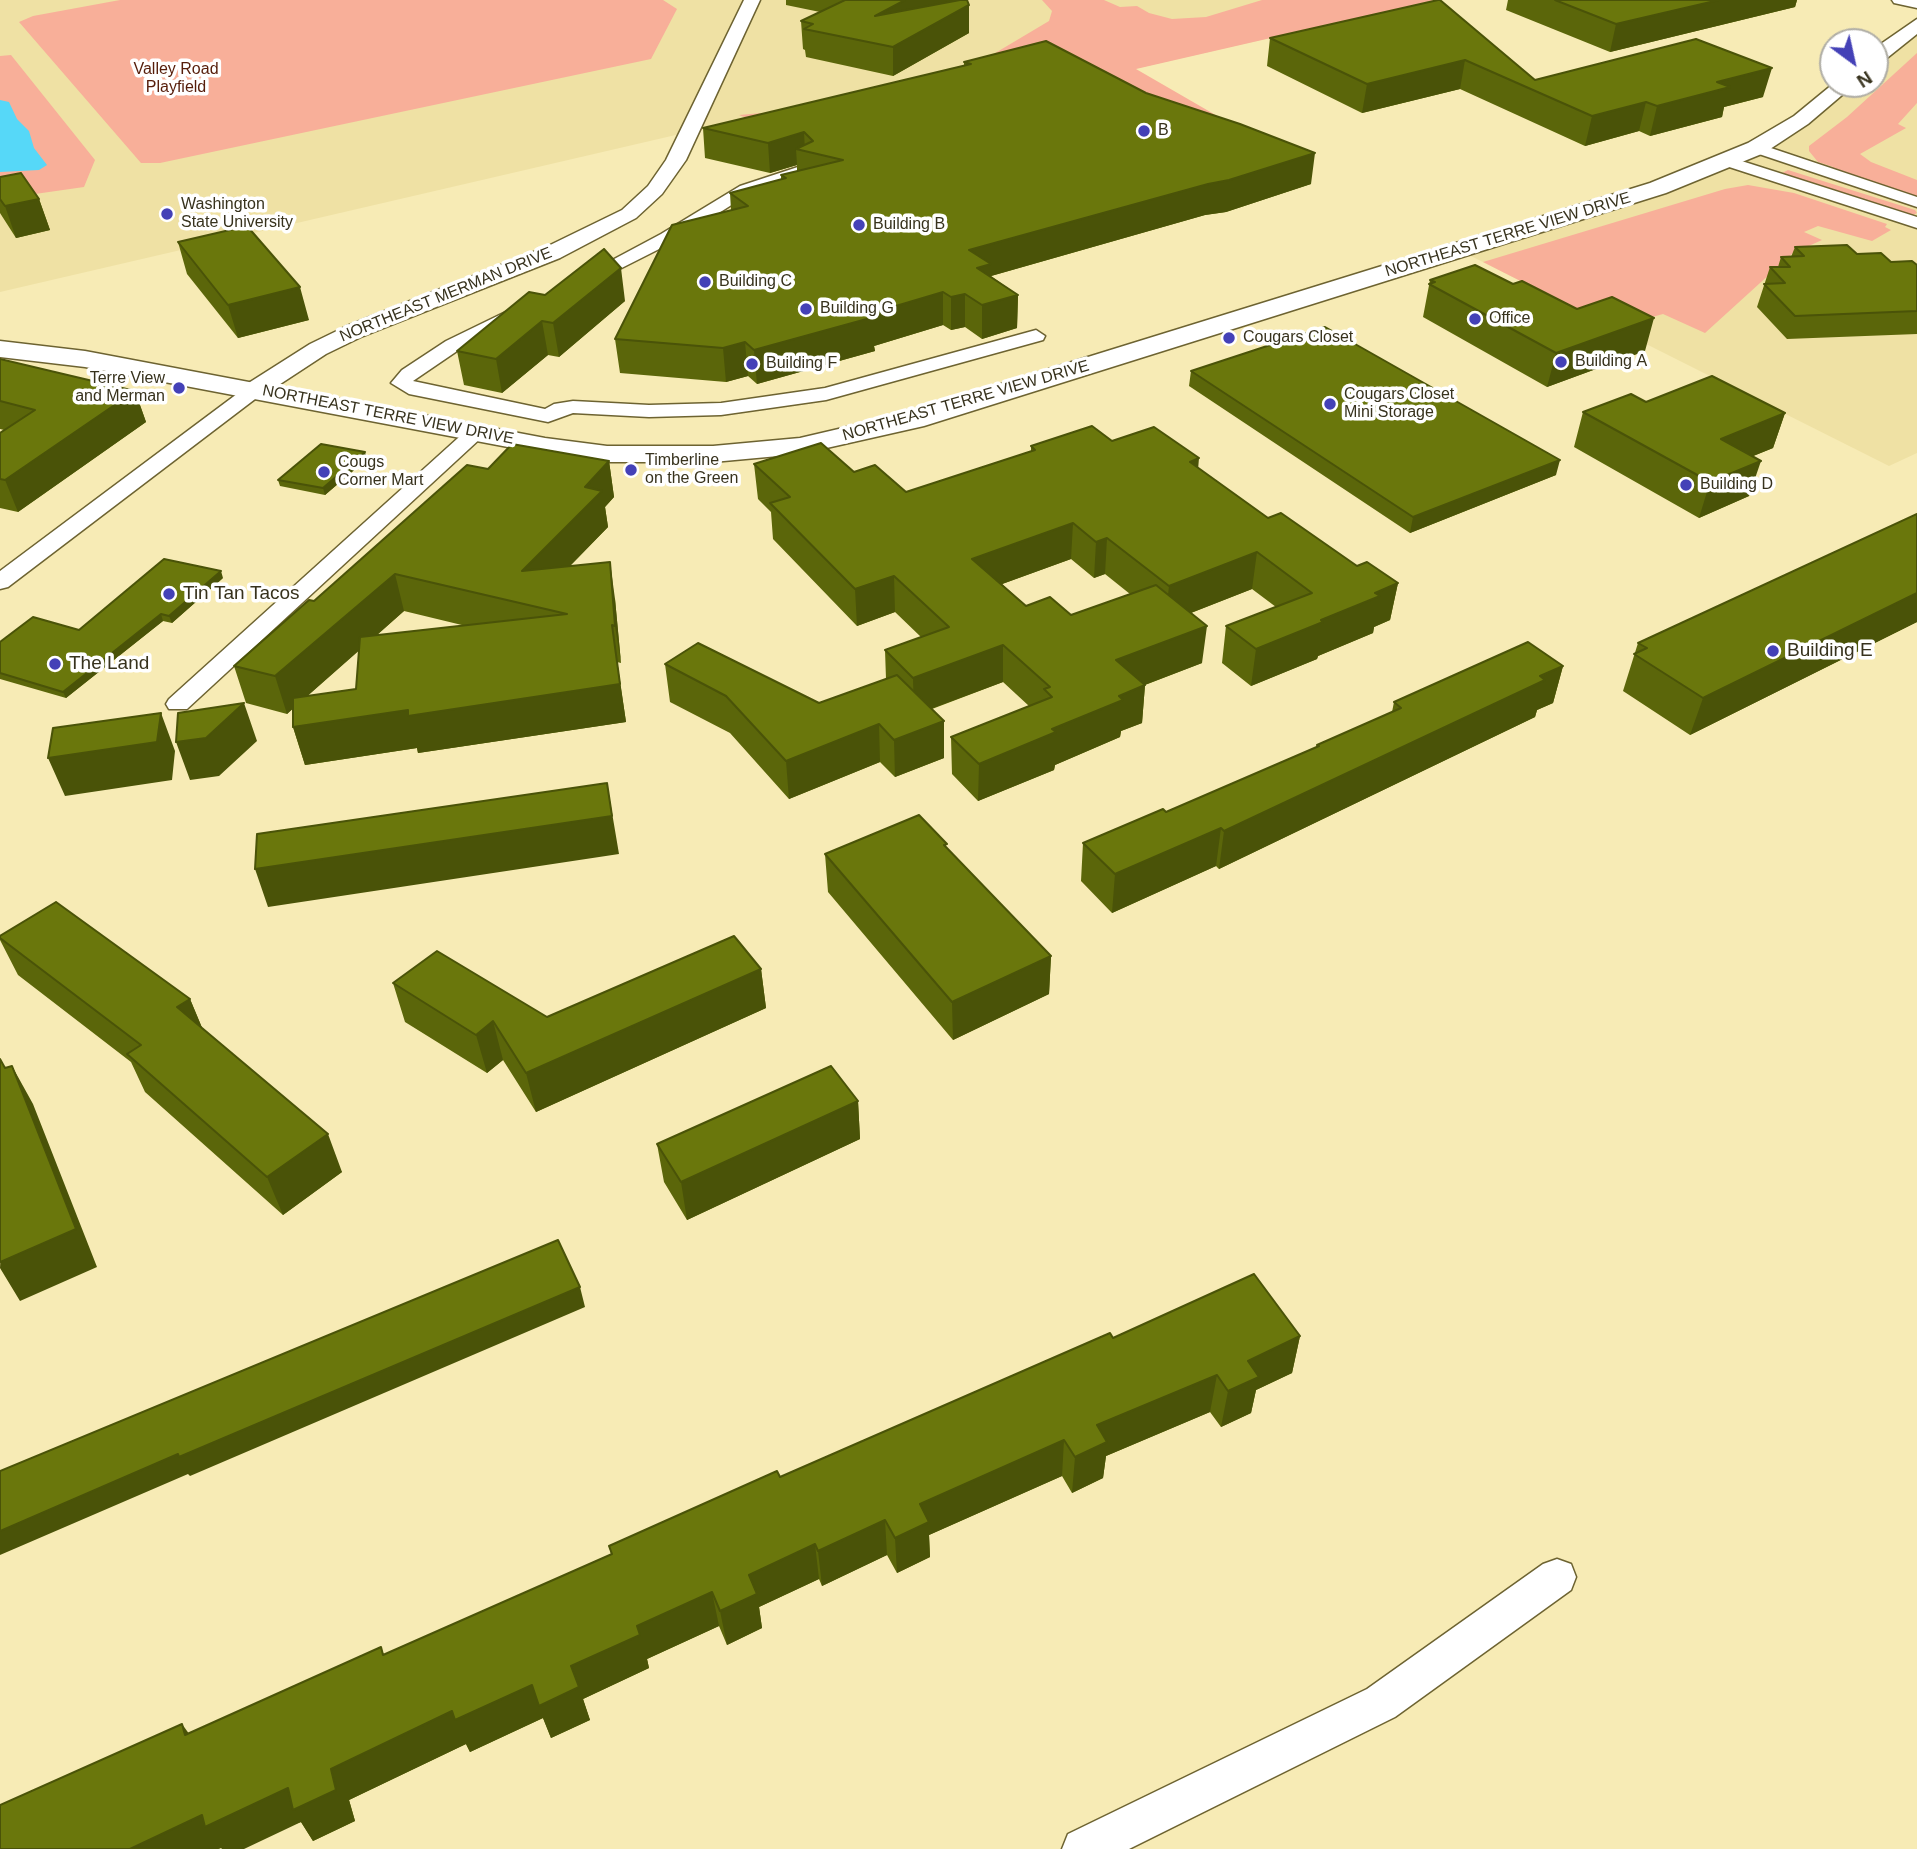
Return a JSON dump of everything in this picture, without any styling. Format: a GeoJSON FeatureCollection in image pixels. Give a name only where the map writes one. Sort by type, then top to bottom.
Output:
{"type":"FeatureCollection","features":[{"type":"Feature","properties":{"kind":"main road"},"geometry":{"type":"LineString","coordinates":[[1889,47],[1917,25]]}},
{"type":"Feature","properties":{"kind":"main road","name":"NORTHEAST TERRE VIEW DRIVE"},"geometry":{"type":"LineString","coordinates":[[0,349],[85,359],[256,389],[475,433],[607,454],[667,456],[800,446],[870,432],[1616,201],[1756,148],[1801,120],[1828,98]]}},
{"type":"Feature","properties":{"kind":"street","name":"NORTHEAST MERMAN DRIVE"},"geometry":{"type":"LineString","coordinates":[[0,582],[256,389],[318,349],[355,331],[552,253],[628,214],[655,190],[676,160],[752,0]]}},
{"type":"Feature","properties":{"kind":"street"},"geometry":{"type":"LineString","coordinates":[[1899,0],[1917,4]]}},
{"type":"Feature","properties":{"kind":"street"},"geometry":{"type":"LineString","coordinates":[[1756,148],[1917,202]]}},
{"type":"Feature","properties":{"kind":"street"},"geometry":{"type":"LineString","coordinates":[[1726,161],[1917,223]]}},
{"type":"Feature","properties":{"kind":"street"},"geometry":{"type":"LineString","coordinates":[[569,287],[667,238],[746,189],[804,170]]}},
{"type":"Feature","properties":{"kind":"street"},"geometry":{"type":"LineString","coordinates":[[533,303],[453,345],[409,374],[401,383],[416,390],[548,416]]}},
{"type":"Feature","properties":{"kind":"street"},"geometry":{"type":"LineString","coordinates":[[520,441],[548,416],[566,407],[696,411],[802,399],[883,380],[1036,336]]}},
{"type":"Feature","properties":{"kind":"street"},"geometry":{"type":"LineString","coordinates":[[178,704],[475,433]]}},
{"type":"Feature","properties":{"kind":"street"},"geometry":{"type":"LineString","coordinates":[[1083,1849],[1381,1703],[1557,1577]]}},
{"type":"Feature","properties":{"kind":"shaded area","name":"Washington State University"},"geometry":{"type":"Polygon","coordinates":[[[0,0],[1436,0],[1108,75],[824,107],[680,134],[0,292],[0,0]]]}},
{"type":"Feature","properties":{"kind":"shaded area"},"geometry":{"type":"Polygon","coordinates":[[[1917,25],[1917,453],[1889,466],[1459,250],[1726,161],[1823,98],[1889,98],[1889,47],[1917,25]]]}},
{"type":"Feature","properties":{"kind":"green space","name":"Valley Road Playfield"},"geometry":{"type":"Polygon","coordinates":[[[120,0],[663,0],[677,9],[651,59],[160,163],[141,163],[19,22],[33,16],[120,0]]]}},
{"type":"Feature","properties":{"kind":"green space"},"geometry":{"type":"Polygon","coordinates":[[[1042,0],[1104,0],[1120,7],[1137,6],[1149,13],[1172,19],[1206,17],[1262,0],[1436,0],[1136,69],[1264,143],[778,130],[739,115],[797,110],[965,71],[1049,21],[1052,11],[1042,0]]]}},
{"type":"Feature","properties":{"kind":"green space"},"geometry":{"type":"Polygon","coordinates":[[[1917,53],[1917,103],[1898,124],[1906,128],[1860,154],[1871,162],[1917,180],[1917,197],[1830,170],[1833,167],[1818,162],[1809,151],[1809,146],[1868,98],[1889,98],[1889,79],[1917,53]]]}},
{"type":"Feature","properties":{"kind":"green space"},"geometry":{"type":"Polygon","coordinates":[[[11,55],[95,160],[84,187],[0,199],[0,56],[11,55]]]}},
{"type":"Feature","properties":{"kind":"green space"},"geometry":{"type":"Polygon","coordinates":[[[1788,170],[1915,210],[1917,213],[1911,216],[1782,173],[1788,170]]]}},
{"type":"Feature","properties":{"kind":"green space"},"geometry":{"type":"Polygon","coordinates":[[[1748,185],[1794,193],[1887,224],[1885,227],[1891,230],[1872,241],[1818,226],[1804,232],[1822,240],[1793,253],[1705,333],[1663,314],[1613,328],[1483,262],[1725,189],[1748,185]]]}},
{"type":"Feature","properties":{"kind":"water"},"geometry":{"type":"Polygon","coordinates":[[[0,100],[9,102],[17,119],[29,131],[34,148],[47,165],[39,170],[0,172],[0,100]]]}},
{"type":"Feature","properties":{"kind":"building"},"geometry":{"type":"Polygon","coordinates":[[[845,0],[905,0],[875,16],[960,0],[967,0],[969,5],[893,47],[804,29],[813,24],[801,21],[845,0]]]}},
{"type":"Feature","properties":{"kind":"building"},"geometry":{"type":"Polygon","coordinates":[[[1440,0],[1535,80],[1696,39],[1772,68],[1717,82],[1730,87],[1657,106],[1646,102],[1592,116],[1465,60],[1367,84],[1270,38],[1440,0]]]}},
{"type":"Feature","properties":{"kind":"building"},"geometry":{"type":"Polygon","coordinates":[[[1555,0],[1719,0],[1616,24],[1555,0]]]}},
{"type":"Feature","properties":{"kind":"building"},"geometry":{"type":"Polygon","coordinates":[[[1046,41],[1146,93],[1240,124],[1315,153],[1229,180],[969,250],[991,264],[977,268],[1018,295],[982,305],[965,294],[951,297],[943,292],[869,314],[874,317],[754,350],[745,342],[723,348],[615,339],[672,225],[748,206],[730,193],[786,178],[781,175],[843,160],[796,149],[813,141],[804,132],[768,143],[703,128],[971,64],[964,62],[1046,41]]]}},
{"type":"Feature","properties":{"kind":"building"},"geometry":{"type":"Polygon","coordinates":[[[21,173],[39,199],[5,206],[0,199],[0,177],[21,173]]]}},
{"type":"Feature","properties":{"kind":"building"},"geometry":{"type":"Polygon","coordinates":[[[247,226],[300,287],[228,305],[178,242],[247,226]]]}},
{"type":"Feature","properties":{"kind":"building"},"geometry":{"type":"Polygon","coordinates":[[[1847,245],[1857,254],[1881,253],[1891,262],[1912,261],[1917,265],[1917,311],[1795,316],[1764,284],[1785,283],[1770,267],[1790,267],[1781,257],[1804,256],[1795,247],[1847,245]]]}},
{"type":"Feature","properties":{"kind":"building"},"geometry":{"type":"Polygon","coordinates":[[[604,249],[621,268],[553,323],[542,321],[496,359],[457,351],[529,292],[545,295],[604,249]]]}},
{"type":"Feature","properties":{"kind":"building"},"geometry":{"type":"Polygon","coordinates":[[[1475,265],[1513,284],[1522,281],[1577,309],[1612,297],[1654,318],[1556,353],[1429,284],[1435,282],[1430,280],[1475,265]]]}},
{"type":"Feature","properties":{"kind":"building"},"geometry":{"type":"Polygon","coordinates":[[[1325,327],[1560,460],[1413,517],[1191,371],[1325,327]]]}},
{"type":"Feature","properties":{"kind":"building"},"geometry":{"type":"Polygon","coordinates":[[[0,359],[135,391],[5,480],[0,479],[0,433],[35,410],[0,401],[0,359]]]}},
{"type":"Feature","properties":{"kind":"building"},"geometry":{"type":"Polygon","coordinates":[[[1712,376],[1785,413],[1721,439],[1761,461],[1710,482],[1583,412],[1631,394],[1646,402],[1712,376]]]}},
{"type":"Feature","properties":{"kind":"building"},"geometry":{"type":"Polygon","coordinates":[[[1092,426],[1112,441],[1154,427],[1199,458],[1190,462],[1268,518],[1281,513],[1357,566],[1367,562],[1398,583],[1375,593],[1380,596],[1256,649],[1226,626],[1312,593],[1257,552],[1169,586],[1107,538],[1096,542],[1073,523],[972,559],[1026,606],[1050,597],[1071,615],[1156,585],[1207,626],[1116,660],[1145,685],[1119,696],[1123,700],[1052,729],[1056,732],[979,764],[951,737],[1052,697],[1044,689],[1050,687],[1003,645],[913,678],[885,650],[949,627],[894,576],[855,589],[770,503],[790,497],[754,464],[821,443],[854,472],[875,465],[906,492],[1035,450],[1031,446],[1092,426]]]}},
{"type":"Feature","properties":{"kind":"building","name":"Cougs Corner Mart"},"geometry":{"type":"Polygon","coordinates":[[[321,444],[365,452],[323,488],[278,480],[321,444]]]}},
{"type":"Feature","properties":{"kind":"building"},"geometry":{"type":"Polygon","coordinates":[[[512,444],[609,461],[585,487],[602,491],[522,571],[610,562],[615,626],[612,625],[620,684],[408,716],[408,710],[293,727],[293,698],[356,689],[360,637],[567,614],[395,574],[275,676],[234,666],[309,600],[314,601],[467,465],[488,469],[512,444]]]}},
{"type":"Feature","properties":{"kind":"building"},"geometry":{"type":"Polygon","coordinates":[[[1917,514],[1917,593],[1703,698],[1634,654],[1647,648],[1638,643],[1917,514]]]}},
{"type":"Feature","properties":{"kind":"building"},"geometry":{"type":"Polygon","coordinates":[[[164,559],[221,571],[169,616],[161,614],[63,692],[0,673],[0,642],[33,617],[79,630],[164,559]]]}},
{"type":"Feature","properties":{"kind":"building"},"geometry":{"type":"Polygon","coordinates":[[[1528,642],[1563,666],[1540,676],[1545,680],[1224,831],[1221,828],[1115,874],[1083,843],[1163,809],[1166,812],[1319,746],[1317,745],[1401,708],[1394,702],[1528,642]]]}},
{"type":"Feature","properties":{"kind":"building"},"geometry":{"type":"Polygon","coordinates":[[[698,643],[819,703],[897,675],[944,721],[894,740],[879,724],[786,761],[726,696],[665,664],[698,643]]]}},
{"type":"Feature","properties":{"kind":"building"},"geometry":{"type":"Polygon","coordinates":[[[244,703],[206,738],[176,742],[178,713],[244,703]]]}},
{"type":"Feature","properties":{"kind":"building"},"geometry":{"type":"Polygon","coordinates":[[[161,713],[157,742],[48,758],[53,728],[161,713]]]}},
{"type":"Feature","properties":{"kind":"building"},"geometry":{"type":"Polygon","coordinates":[[[607,783],[612,816],[255,869],[257,834],[607,783]]]}},
{"type":"Feature","properties":{"kind":"building"},"geometry":{"type":"Polygon","coordinates":[[[919,815],[947,844],[944,845],[1051,956],[952,1002],[825,854],[919,815]]]}},
{"type":"Feature","properties":{"kind":"building"},"geometry":{"type":"Polygon","coordinates":[[[56,902],[190,999],[177,1007],[328,1134],[267,1177],[127,1054],[141,1045],[0,938],[56,902]]]}},
{"type":"Feature","properties":{"kind":"building"},"geometry":{"type":"Polygon","coordinates":[[[734,936],[761,969],[526,1073],[493,1021],[476,1035],[393,983],[437,951],[547,1017],[734,936]]]}},
{"type":"Feature","properties":{"kind":"building"},"geometry":{"type":"Polygon","coordinates":[[[0,1059],[5,1068],[12,1066],[76,1229],[0,1262],[0,1059]]]}},
{"type":"Feature","properties":{"kind":"building"},"geometry":{"type":"Polygon","coordinates":[[[831,1066],[858,1101],[681,1182],[657,1144],[831,1066]]]}},
{"type":"Feature","properties":{"kind":"building"},"geometry":{"type":"Polygon","coordinates":[[[558,1240],[580,1287],[0,1531],[0,1471],[558,1240]]]}},
{"type":"Feature","properties":{"kind":"building"},"geometry":{"type":"Polygon","coordinates":[[[1254,1274],[1300,1336],[1248,1361],[1259,1377],[1228,1391],[1217,1375],[1097,1425],[1107,1442],[1075,1457],[1064,1440],[920,1504],[929,1522],[895,1538],[885,1520],[818,1551],[815,1544],[749,1575],[757,1594],[720,1611],[712,1592],[637,1626],[640,1635],[571,1666],[579,1687],[539,1706],[532,1685],[455,1720],[452,1711],[331,1769],[336,1790],[293,1810],[288,1788],[205,1827],[202,1815],[130,1849],[0,1849],[0,1805],[182,1724],[185,1735],[381,1647],[383,1655],[612,1554],[609,1546],[777,1471],[780,1477],[1110,1333],[1113,1338],[1254,1274]]]}},
{"type":"Feature","properties":{"kind":"place","name":"B"},"geometry":{"type":"Point","coordinates":[1144,131]}},
{"type":"Feature","properties":{"kind":"place","name":"Washington State University"},"geometry":{"type":"Point","coordinates":[167,214]}},
{"type":"Feature","properties":{"kind":"place","name":"Building B"},"geometry":{"type":"Point","coordinates":[859,225]}},
{"type":"Feature","properties":{"kind":"place","name":"Building C"},"geometry":{"type":"Point","coordinates":[705,282]}},
{"type":"Feature","properties":{"kind":"place","name":"Building G"},"geometry":{"type":"Point","coordinates":[806,309]}},
{"type":"Feature","properties":{"kind":"place","name":"Office"},"geometry":{"type":"Point","coordinates":[1475,319]}},
{"type":"Feature","properties":{"kind":"place","name":"Cougars Closet"},"geometry":{"type":"Point","coordinates":[1229,338]}},
{"type":"Feature","properties":{"kind":"place","name":"Building A"},"geometry":{"type":"Point","coordinates":[1561,362]}},
{"type":"Feature","properties":{"kind":"place","name":"Building F"},"geometry":{"type":"Point","coordinates":[752,364]}},
{"type":"Feature","properties":{"kind":"place","name":"Terre View and Merman"},"geometry":{"type":"Point","coordinates":[179,388]}},
{"type":"Feature","properties":{"kind":"place","name":"Cougars Closet Mini Storage"},"geometry":{"type":"Point","coordinates":[1330,404]}},
{"type":"Feature","properties":{"kind":"place","name":"Timberline on the Green"},"geometry":{"type":"Point","coordinates":[631,470]}},
{"type":"Feature","properties":{"kind":"place","name":"Cougs Corner Mart"},"geometry":{"type":"Point","coordinates":[324,472]}},
{"type":"Feature","properties":{"kind":"place","name":"Building D"},"geometry":{"type":"Point","coordinates":[1686,485]}},
{"type":"Feature","properties":{"kind":"place","name":"Tin Tan Tacos"},"geometry":{"type":"Point","coordinates":[169,594]}},
{"type":"Feature","properties":{"kind":"place","name":"Building E"},"geometry":{"type":"Point","coordinates":[1773,651]}},
{"type":"Feature","properties":{"kind":"place","name":"The Land"},"geometry":{"type":"Point","coordinates":[55,664]}}]}
